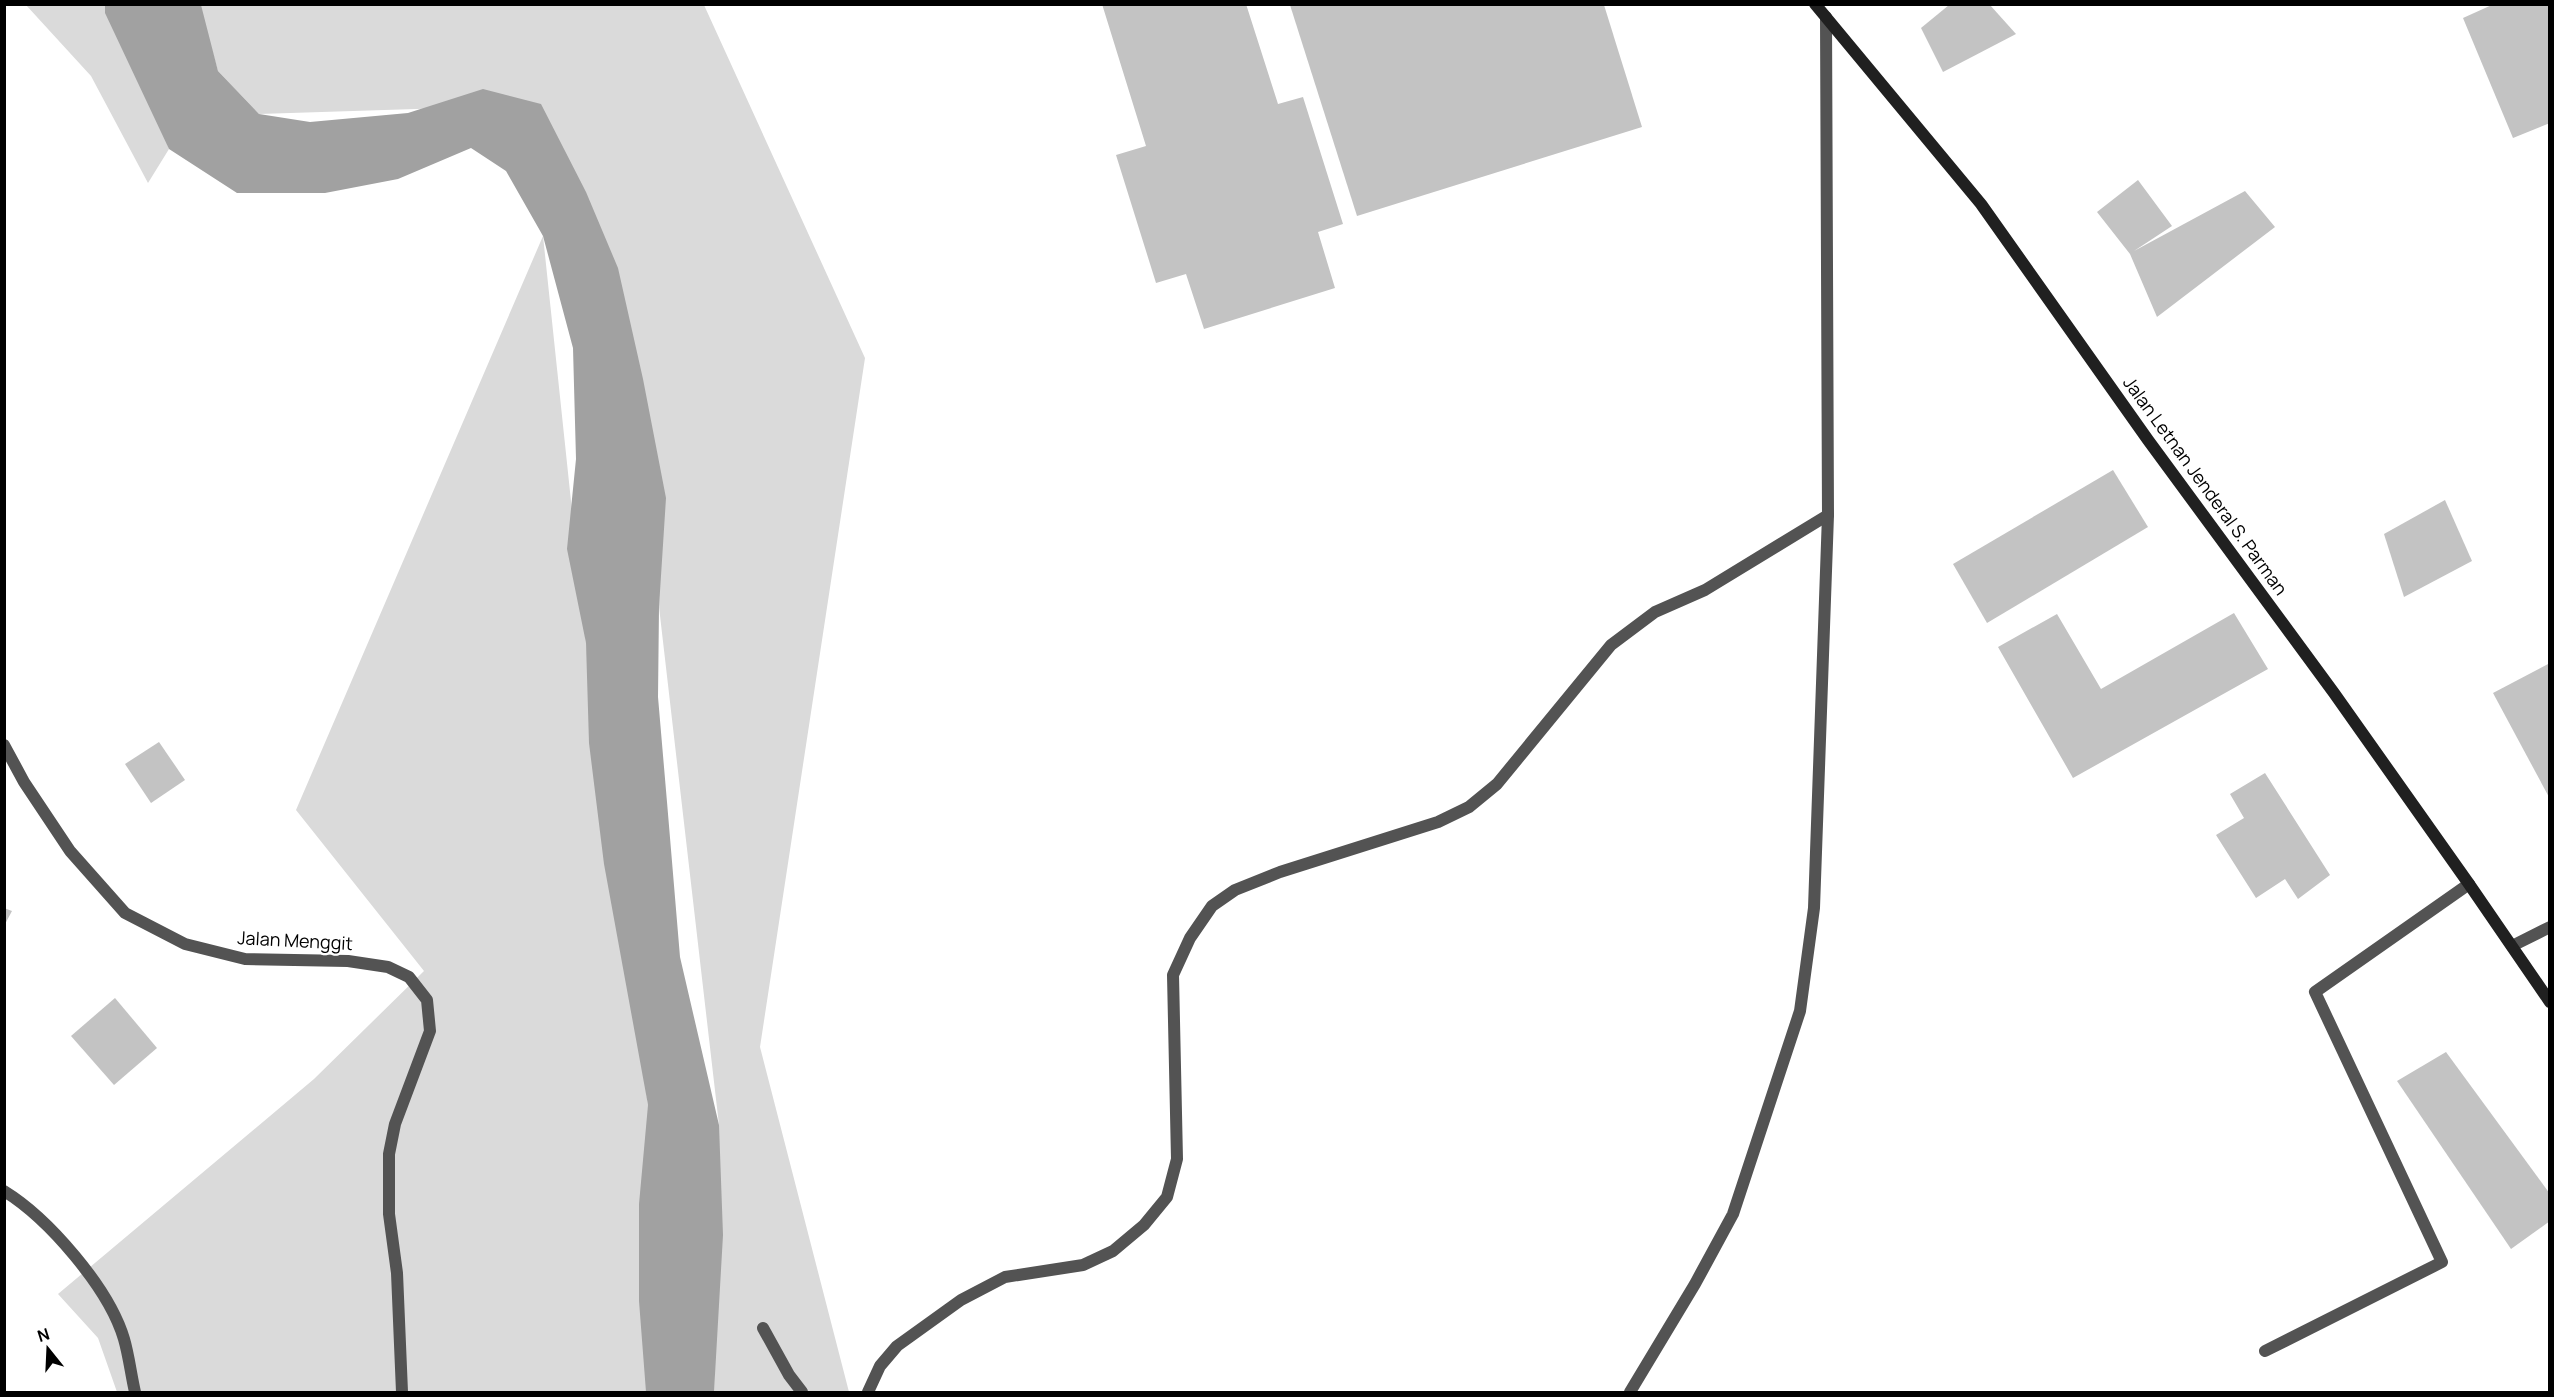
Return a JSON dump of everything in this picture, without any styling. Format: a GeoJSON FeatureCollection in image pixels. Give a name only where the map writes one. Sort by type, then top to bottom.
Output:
{"type":"FeatureCollection","features":[{"type":"Feature","properties":{"kind":"street","name":"Jalan Letnan Jenderal S. Parman"},"geometry":{"type":"LineString","coordinates":[[1815,4],[1980,204],[2087,356],[2334,693],[2550,1002]]}},
{"type":"Feature","properties":{"kind":"street"},"geometry":{"type":"LineString","coordinates":[[1630,1392],[1695,1284],[1733,1214],[1800,1011],[1814,908],[1828,514],[1826,17]]}},
{"type":"Feature","properties":{"kind":"street"},"geometry":{"type":"LineString","coordinates":[[868,1392],[880,1366],[897,1346],[961,1300],[1005,1277],[1083,1265],[1113,1251],[1144,1225],[1167,1197],[1177,1159],[1173,975],[1190,938],[1212,906],[1235,890],[1280,872],[1438,822],[1470,807],[1497,784],[1611,645],[1655,612],[1706,590],[1828,514]]}},
{"type":"Feature","properties":{"kind":"street","name":"Jalan Menggit"},"geometry":{"type":"LineString","coordinates":[[4,745],[24,782],[70,851],[125,913],[185,944],[245,959],[348,961],[388,967],[409,977],[427,1000],[430,1031],[395,1124],[389,1154],[389,1214],[397,1273],[402,1392]]}},
{"type":"Feature","properties":{"kind":"street"},"geometry":{"type":"LineString","coordinates":[[2265,1351],[2442,1262],[2315,992],[2469,884]]}},
{"type":"Feature","properties":{"kind":"street"},"geometry":{"type":"LineString","coordinates":[[2512,946],[2550,927]]}},
{"type":"Feature","properties":{"kind":"street"},"geometry":{"type":"LineString","coordinates":[[4,1191],[56,1235],[101,1290],[123,1337],[135,1392]]}},
{"type":"Feature","properties":{"kind":"street"},"geometry":{"type":"LineString","coordinates":[[763,1328],[789,1375],[802,1392]]}},
{"type":"Feature","properties":{"kind":"shaded area"},"geometry":{"type":"Polygon","coordinates":[[[26,5],[118,5],[169,149],[148,183],[91,76],[26,5]]]}},
{"type":"Feature","properties":{"kind":"shaded area"},"geometry":{"type":"Polygon","coordinates":[[[105,5],[201,5],[218,71],[259,114],[310,122],[408,113],[483,89],[541,104],[586,192],[618,268],[666,498],[659,607],[658,697],[680,957],[719,1125],[723,1235],[714,1392],[646,1392],[639,1301],[639,1204],[648,1105],[604,864],[589,743],[586,643],[567,549],[576,459],[573,348],[543,236],[506,171],[471,148],[398,179],[325,193],[237,193],[169,149],[105,13],[105,5]]]}},
{"type":"Feature","properties":{"kind":"shaded area"},"geometry":{"type":"Polygon","coordinates":[[[199,5],[704,5],[865,358],[760,1047],[849,1392],[714,1392],[719,1125],[659,607],[541,105],[259,114],[218,71],[199,5]]]}},
{"type":"Feature","properties":{"kind":"shaded area"},"geometry":{"type":"Polygon","coordinates":[[[543,236],[586,643],[648,1105],[646,1392],[117,1392],[98,1338],[58,1294],[314,1079],[424,971],[296,810],[543,236]]]}},
{"type":"Feature","properties":{"kind":"building"},"geometry":{"type":"Polygon","coordinates":[[[1102,4],[1246,4],[1278,104],[1303,97],[1343,224],[1318,232],[1335,288],[1204,329],[1186,274],[1156,283],[1116,155],[1146,146],[1102,4]]]}},
{"type":"Feature","properties":{"kind":"building"},"geometry":{"type":"Polygon","coordinates":[[[2494,4],[2548,4],[2550,8],[2550,123],[2513,138],[2463,18],[2494,4]]]}},
{"type":"Feature","properties":{"kind":"building"},"geometry":{"type":"Polygon","coordinates":[[[1290,5],[1604,5],[1642,127],[1357,216],[1290,5]]]}},
{"type":"Feature","properties":{"kind":"building"},"geometry":{"type":"Polygon","coordinates":[[[1949,5],[1990,5],[2016,34],[1943,72],[1921,28],[1949,5]]]}},
{"type":"Feature","properties":{"kind":"building"},"geometry":{"type":"Polygon","coordinates":[[[2138,180],[2172,226],[2134,251],[2245,191],[2275,227],[2157,317],[2130,254],[2097,212],[2138,180]]]}},
{"type":"Feature","properties":{"kind":"building"},"geometry":{"type":"Polygon","coordinates":[[[2113,470],[2148,527],[1987,623],[1953,564],[2113,470]]]}},
{"type":"Feature","properties":{"kind":"building"},"geometry":{"type":"Polygon","coordinates":[[[2445,500],[2472,561],[2404,597],[2384,534],[2445,500]]]}},
{"type":"Feature","properties":{"kind":"building"},"geometry":{"type":"Polygon","coordinates":[[[2234,613],[2268,669],[2073,778],[1998,647],[2057,614],[2101,689],[2234,613]]]}},
{"type":"Feature","properties":{"kind":"building"},"geometry":{"type":"Polygon","coordinates":[[[2550,663],[2550,799],[2493,693],[2550,663]]]}},
{"type":"Feature","properties":{"kind":"building"},"geometry":{"type":"Polygon","coordinates":[[[159,742],[185,780],[151,803],[125,764],[159,742]]]}},
{"type":"Feature","properties":{"kind":"building"},"geometry":{"type":"Polygon","coordinates":[[[2265,773],[2330,875],[2298,899],[2285,879],[2256,898],[2216,835],[2244,818],[2230,794],[2265,773]]]}},
{"type":"Feature","properties":{"kind":"building"},"geometry":{"type":"Polygon","coordinates":[[[4,908],[12,911],[4,926],[4,908]]]}},
{"type":"Feature","properties":{"kind":"building"},"geometry":{"type":"Polygon","coordinates":[[[115,998],[157,1048],[114,1085],[71,1036],[115,998]]]}},
{"type":"Feature","properties":{"kind":"building"},"geometry":{"type":"Polygon","coordinates":[[[2446,1052],[2550,1194],[2550,1221],[2511,1249],[2397,1081],[2446,1052]]]}}]}
